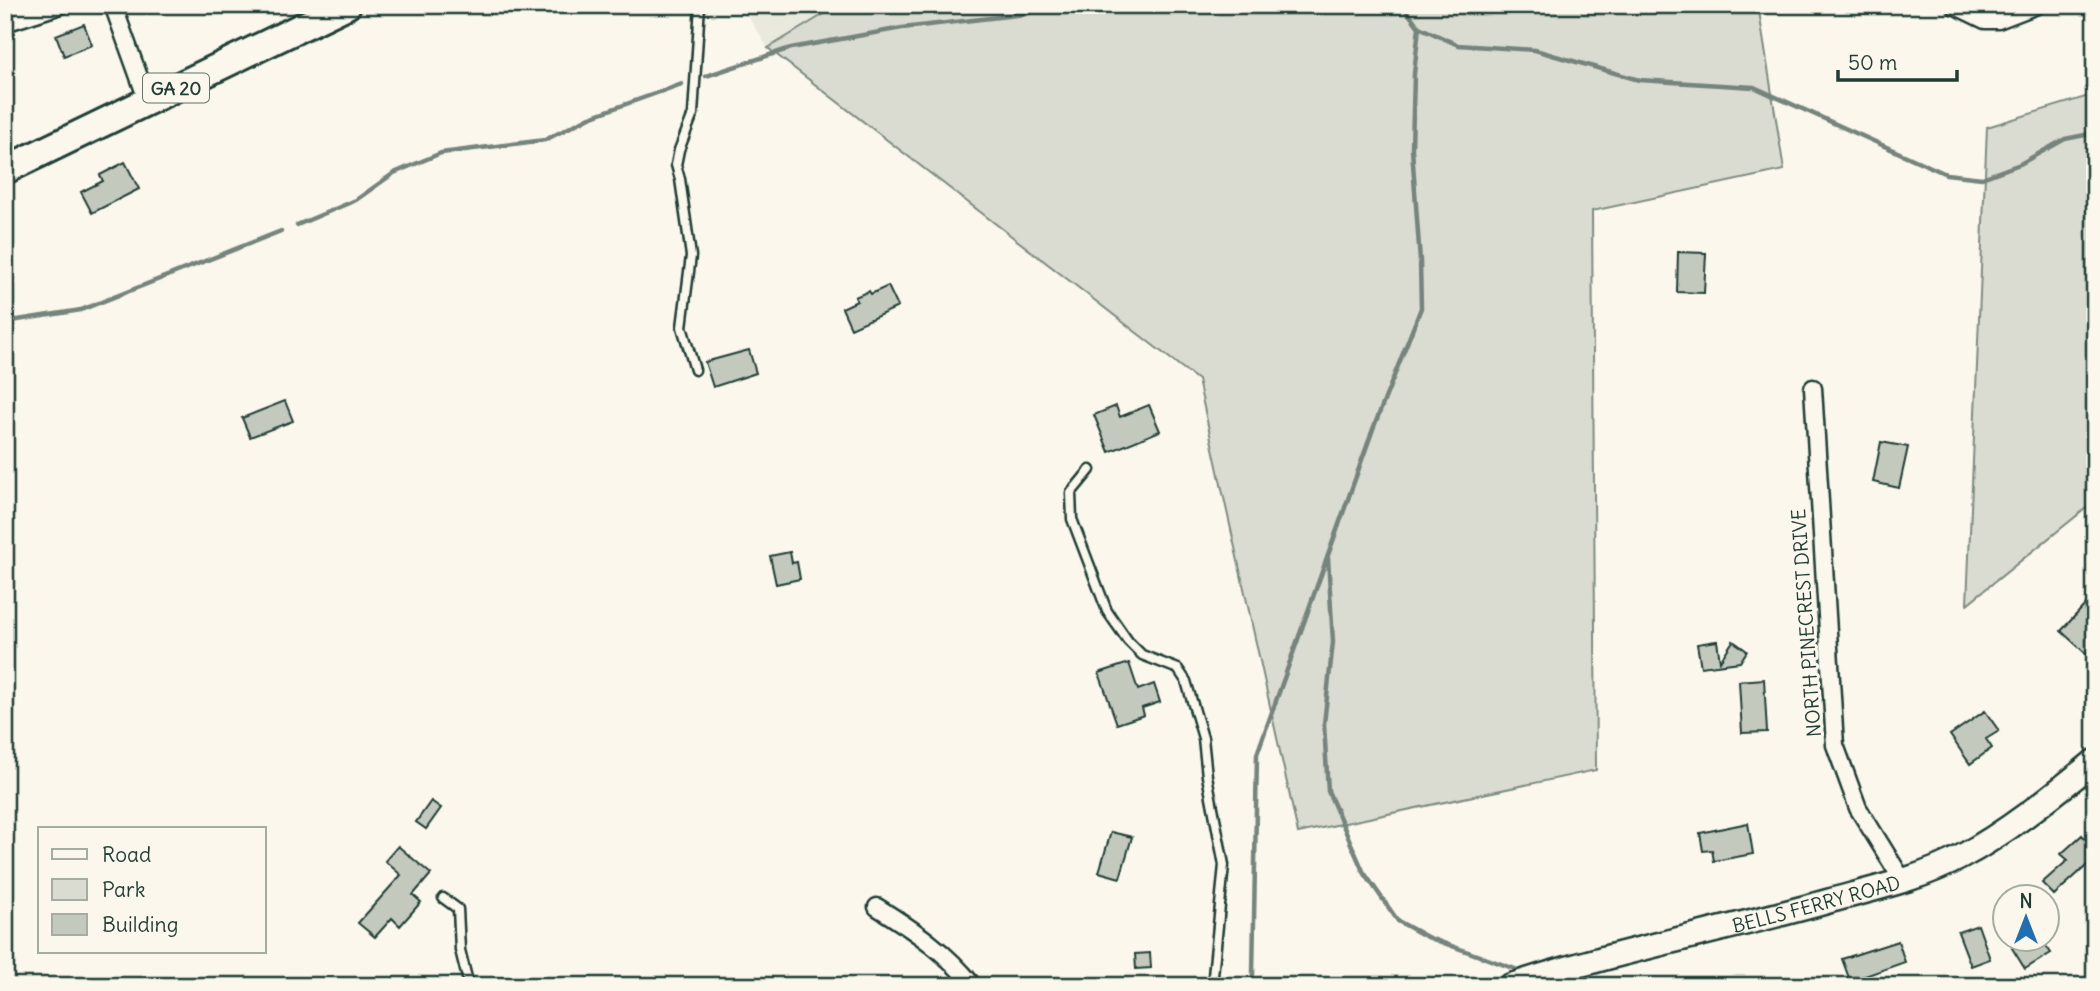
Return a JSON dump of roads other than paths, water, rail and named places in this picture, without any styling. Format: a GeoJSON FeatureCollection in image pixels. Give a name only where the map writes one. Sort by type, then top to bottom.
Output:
{"type":"FeatureCollection","features":[{"type":"Feature","properties":{"kind":"main road","name":"GA 20"},"geometry":{"type":"LineString","coordinates":[[5,170],[347,5]]}},
{"type":"Feature","properties":{"kind":"main road","name":"BELLS FERRY ROAD"},"geometry":{"type":"LineString","coordinates":[[1510,986],[1570,967],[1780,915],[1903,881],[1960,858],[1999,834],[2095,761]]}},
{"type":"Feature","properties":{"kind":"street"},"geometry":{"type":"LineString","coordinates":[[5,23],[61,5]]}},
{"type":"Feature","properties":{"kind":"street"},"geometry":{"type":"LineString","coordinates":[[113,5],[148,102]]}},
{"type":"Feature","properties":{"kind":"street"},"geometry":{"type":"LineString","coordinates":[[1954,5],[1986,20],[1998,20],[2037,5]]}},
{"type":"Feature","properties":{"kind":"street","name":"NORTH PINECREST DRIVE"},"geometry":{"type":"LineString","coordinates":[[1812,388],[1835,745],[1858,808],[1903,881]]}},
{"type":"Feature","properties":{"kind":"street"},"geometry":{"type":"LineString","coordinates":[[877,907],[914,930],[949,958],[972,986]]}},
{"type":"Feature","properties":{"kind":"lane"},"geometry":{"type":"LineString","coordinates":[[695,370],[682,327],[691,256],[676,165],[693,114],[700,5]]}},
{"type":"Feature","properties":{"kind":"lane"},"geometry":{"type":"LineString","coordinates":[[1090,470],[1071,493],[1072,519],[1107,611],[1128,641],[1142,655],[1178,669],[1186,681],[1203,738],[1207,776],[1224,865],[1212,986]]}},
{"type":"Feature","properties":{"kind":"lane"},"geometry":{"type":"LineString","coordinates":[[443,898],[458,909],[460,950],[470,986]]}},
{"type":"Feature","properties":{"kind":"waterway"},"geometry":{"type":"LineString","coordinates":[[706,76],[791,48],[902,28],[1026,14],[1051,5]]}},
{"type":"Feature","properties":{"kind":"waterway"},"geometry":{"type":"LineString","coordinates":[[1402,5],[1419,27],[1458,45],[1535,50],[1639,80],[1754,87],[1946,174],[1982,178],[2020,164],[2065,139],[2095,133]]}},
{"type":"Feature","properties":{"kind":"waterway"},"geometry":{"type":"LineString","coordinates":[[1250,986],[1253,974],[1257,754],[1373,429],[1421,308],[1412,149],[1414,74],[1419,27]]}},
{"type":"Feature","properties":{"kind":"waterway"},"geometry":{"type":"LineString","coordinates":[[297,225],[356,200],[394,173],[441,153],[545,140],[590,117],[682,84]]}},
{"type":"Feature","properties":{"kind":"waterway"},"geometry":{"type":"LineString","coordinates":[[5,322],[81,310],[281,231]]}},
{"type":"Feature","properties":{"kind":"waterway"},"geometry":{"type":"LineString","coordinates":[[1328,558],[1333,642],[1324,724],[1328,791],[1363,871],[1398,921],[1427,937],[1518,970]]}},
{"type":"Feature","properties":{"kind":"waterway"},"geometry":{"type":"LineString","coordinates":[[1556,984],[1562,986]]}}]}
